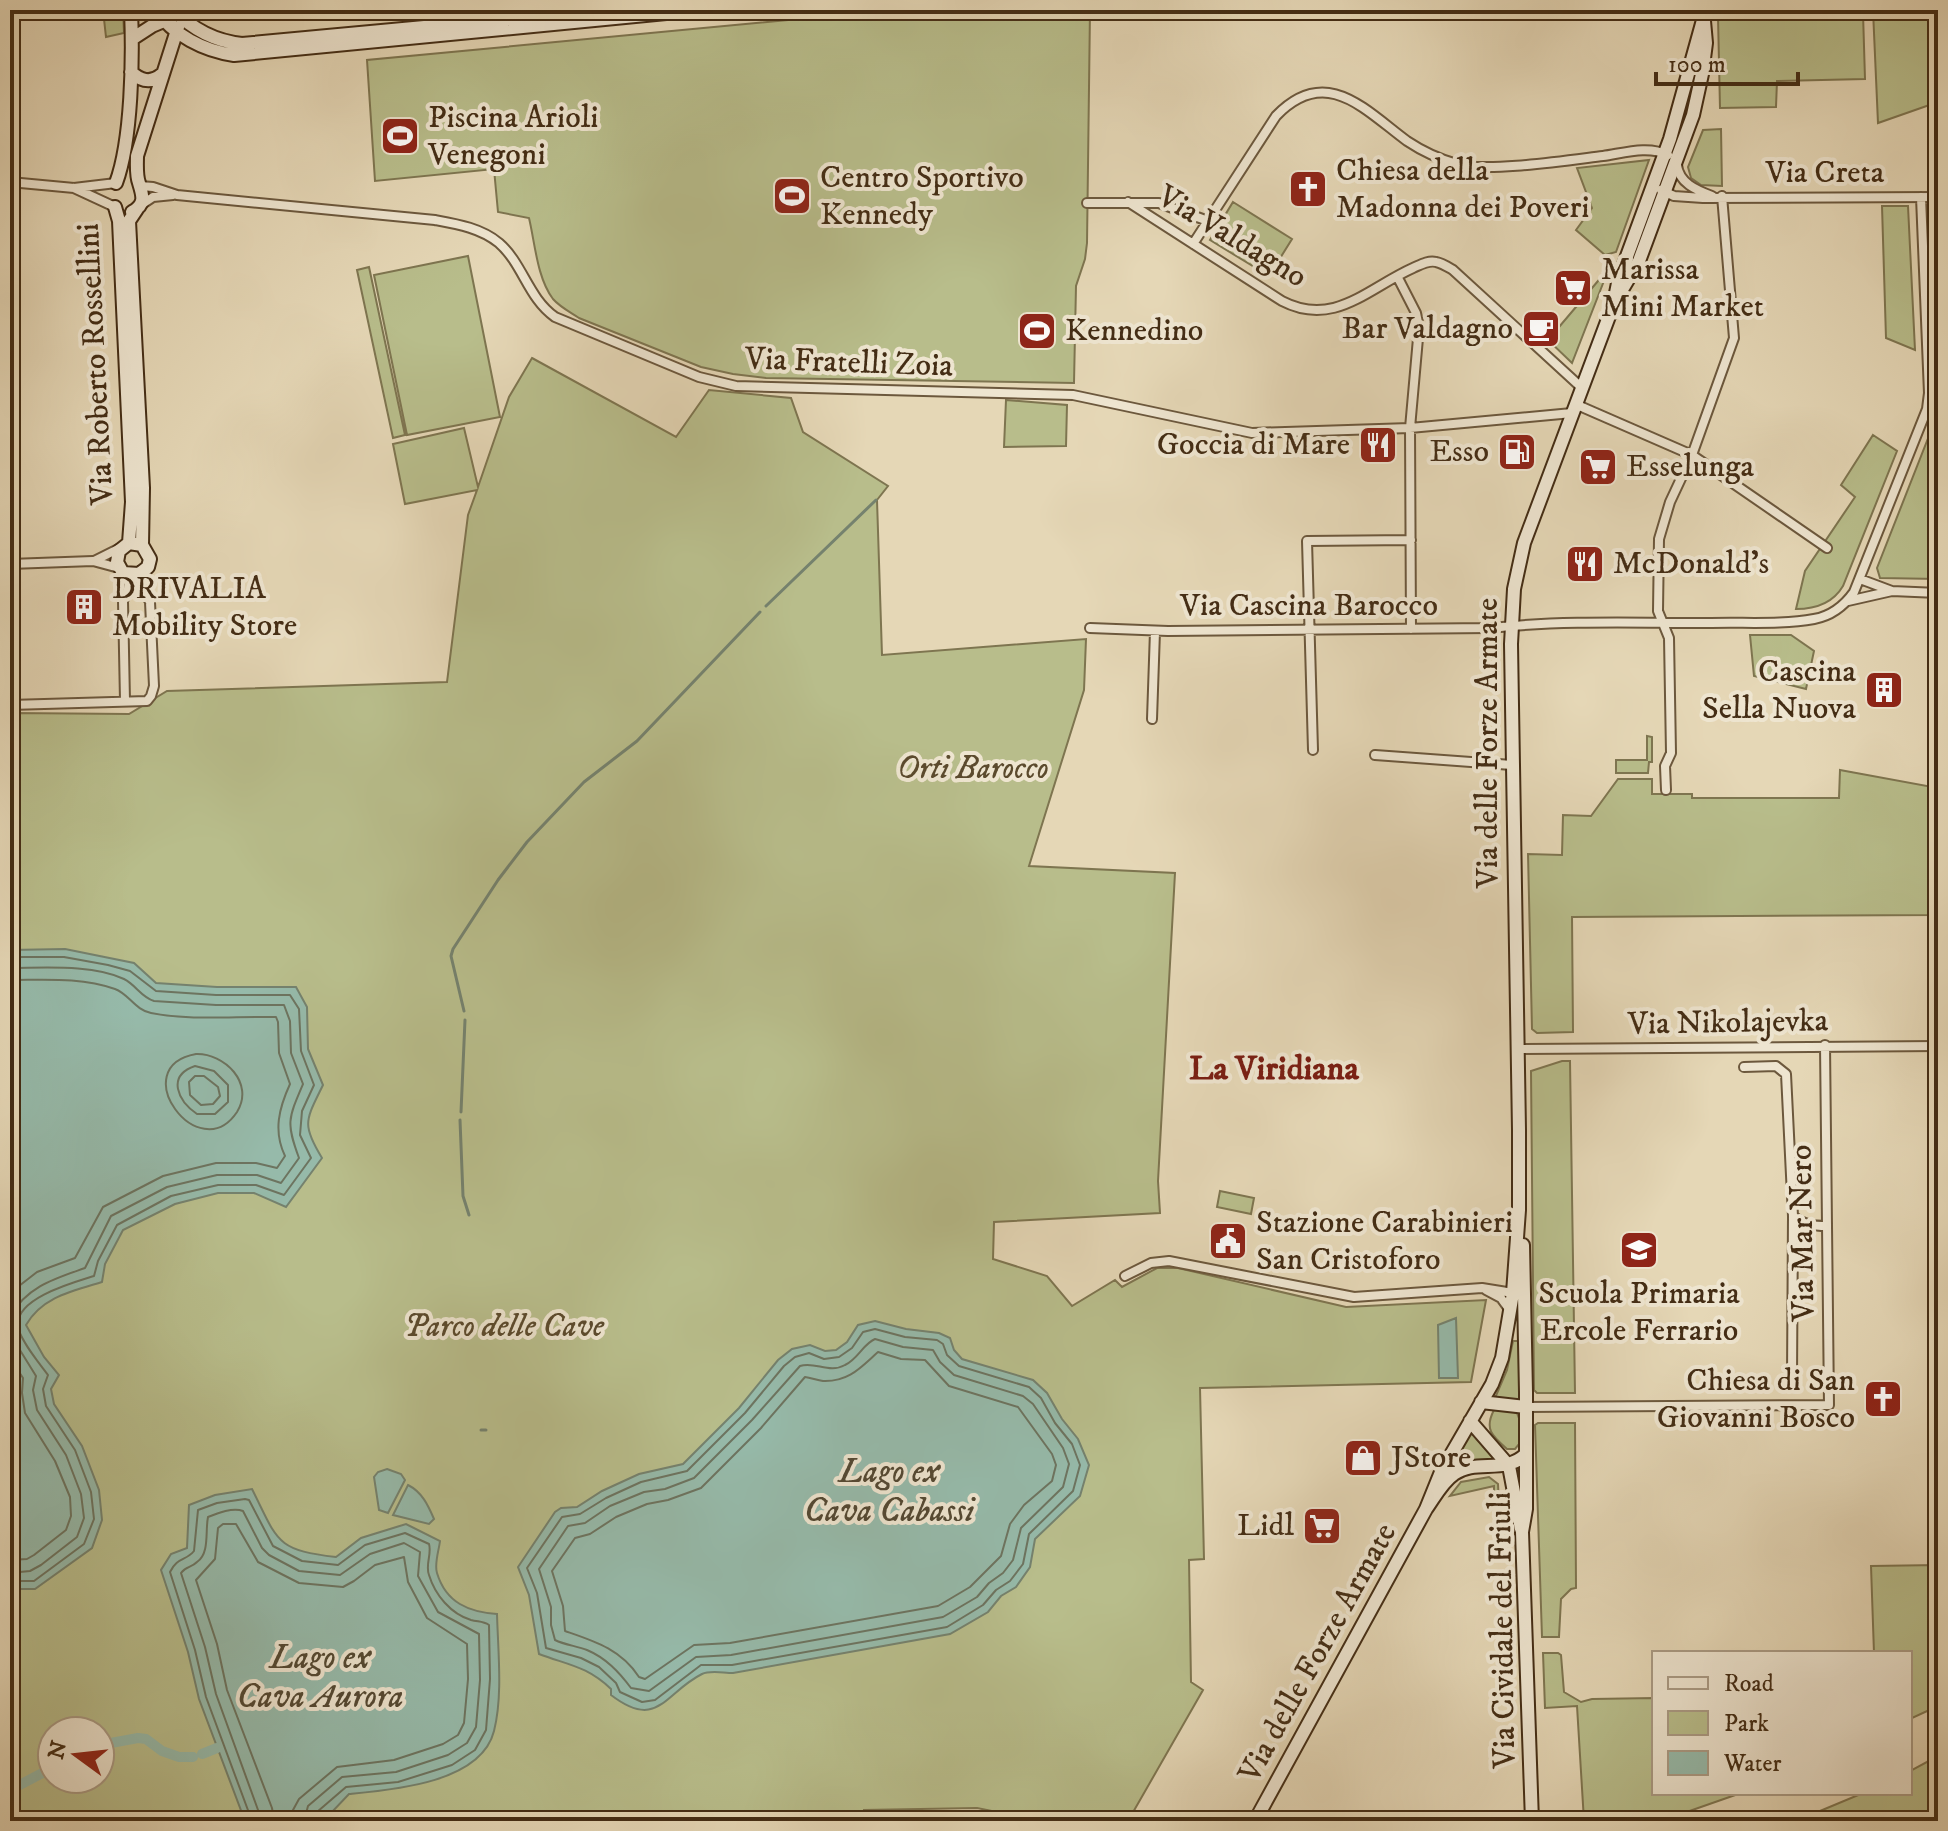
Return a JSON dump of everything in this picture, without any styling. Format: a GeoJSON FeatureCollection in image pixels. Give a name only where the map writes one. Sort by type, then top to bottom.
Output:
{"type":"FeatureCollection","features":[{"type":"Feature","properties":{"kind":"street","name":"Via Roberto Rossellini"},"geometry":{"type":"LineString","coordinates":[[131,10],[131,72],[123,165],[110,196],[119,221],[132,502],[131,545]]}},
{"type":"Feature","properties":{"kind":"street"},"geometry":{"type":"LineString","coordinates":[[132,39],[160,15],[177,13],[206,35],[228,43],[242,44],[606,10]]}},
{"type":"Feature","properties":{"kind":"street"},"geometry":{"type":"LineString","coordinates":[[160,15],[177,31],[208,49],[234,55],[697,10]]}},
{"type":"Feature","properties":{"kind":"street","name":"Via Roberto Rossellini"},"geometry":{"type":"LineString","coordinates":[[131,545],[143,488],[129,221],[143,196],[139,186],[137,156],[177,31],[177,13]]}},
{"type":"Feature","properties":{"kind":"street","name":"Via delle Forze Armate"},"geometry":{"type":"LineString","coordinates":[[1526,1454],[1526,1334],[1519,1210],[1512,765],[1511,626],[1518,566],[1614,303],[1619,278],[1634,257],[1660,188],[1665,153],[1703,15]]}},
{"type":"Feature","properties":{"kind":"street","name":"Via delle Forze Armate"},"geometry":{"type":"LineString","coordinates":[[1660,188],[1677,162],[1693,115],[1706,43],[1703,15]]}},
{"type":"Feature","properties":{"kind":"street"},"geometry":{"type":"LineString","coordinates":[[131,72],[151,81],[161,75]]}},
{"type":"Feature","properties":{"kind":"street"},"geometry":{"type":"LineString","coordinates":[[1193,244],[1276,116],[1292,102],[1316,93],[1350,97],[1428,153],[1471,167],[1577,159],[1652,149],[1665,153],[1677,162],[1682,180],[1699,191],[1717,196],[1734,338],[1692,455],[1670,502],[1659,539],[1658,611],[1669,638],[1671,754],[1665,766],[1666,790]]}},
{"type":"Feature","properties":{"kind":"street","name":"Via Fratelli Zoia"},"geometry":{"type":"LineString","coordinates":[[10,182],[74,188],[129,180],[139,186],[177,195]]}},
{"type":"Feature","properties":{"kind":"street","name":"Via Fratelli Zoia"},"geometry":{"type":"LineString","coordinates":[[74,188],[126,212],[153,197],[177,195],[435,220],[471,228],[498,242],[509,254],[530,292],[555,317],[699,377],[736,386],[1073,395],[1252,433],[1410,428],[1574,408]]}},
{"type":"Feature","properties":{"kind":"street","name":"Via Creta"},"geometry":{"type":"LineString","coordinates":[[1660,188],[1674,196],[1938,197]]}},
{"type":"Feature","properties":{"kind":"street"},"geometry":{"type":"LineString","coordinates":[[1848,601],[1860,579],[1927,409],[1929,393],[1921,197]]}},
{"type":"Feature","properties":{"kind":"street"},"geometry":{"type":"LineString","coordinates":[[1128,202],[1159,203],[1208,221]]}},
{"type":"Feature","properties":{"kind":"street","name":"Via Valdagno"},"geometry":{"type":"LineString","coordinates":[[1087,203],[1128,202],[1282,301],[1302,309],[1336,308],[1427,262],[1439,262],[1453,270],[1582,388]]}},
{"type":"Feature","properties":{"kind":"street"},"geometry":{"type":"LineString","coordinates":[[1152,217],[1159,203]]}},
{"type":"Feature","properties":{"kind":"street"},"geometry":{"type":"LineString","coordinates":[[1397,276],[1413,305],[1419,327],[1410,428],[1411,629]]}},
{"type":"Feature","properties":{"kind":"street"},"geometry":{"type":"LineString","coordinates":[[1574,408],[1692,455],[1827,548]]}},
{"type":"Feature","properties":{"kind":"street"},"geometry":{"type":"LineString","coordinates":[[1313,750],[1307,541],[1411,540]]}},
{"type":"Feature","properties":{"kind":"street","name":"Via Roberto Rossellini"},"geometry":{"type":"LineString","coordinates":[[130,572],[148,567],[150,559],[148,551],[131,545]]}},
{"type":"Feature","properties":{"kind":"street"},"geometry":{"type":"LineString","coordinates":[[93,561],[131,545]]}},
{"type":"Feature","properties":{"kind":"street"},"geometry":{"type":"LineString","coordinates":[[10,705],[147,701],[154,690],[150,602],[142,587],[116,556],[131,545]]}},
{"type":"Feature","properties":{"kind":"street"},"geometry":{"type":"LineString","coordinates":[[10,564],[93,561],[130,572]]}},
{"type":"Feature","properties":{"kind":"street"},"geometry":{"type":"LineString","coordinates":[[125,701],[123,601],[130,572]]}},
{"type":"Feature","properties":{"kind":"street"},"geometry":{"type":"LineString","coordinates":[[1860,579],[1892,591],[1938,593]]}},
{"type":"Feature","properties":{"kind":"street","name":"Via Cascina Barocco"},"geometry":{"type":"LineString","coordinates":[[1090,628],[1155,631],[1411,629],[1813,619],[1825,616],[1848,601],[1892,591]]}},
{"type":"Feature","properties":{"kind":"street","name":"Via Cascina Barocco"},"geometry":{"type":"LineString","coordinates":[[1152,719],[1155,631]]}},
{"type":"Feature","properties":{"kind":"street"},"geometry":{"type":"LineString","coordinates":[[1375,755],[1512,765]]}},
{"type":"Feature","properties":{"kind":"street","name":"Via Mar Nero"},"geometry":{"type":"LineString","coordinates":[[1526,1407],[1829,1405],[1825,1045]]}},
{"type":"Feature","properties":{"kind":"street","name":"Via Nikolajevka"},"geometry":{"type":"LineString","coordinates":[[1518,1049],[1938,1046]]}},
{"type":"Feature","properties":{"kind":"street"},"geometry":{"type":"LineString","coordinates":[[1744,1067],[1776,1066],[1788,1079],[1793,1216],[1792,1378]]}},
{"type":"Feature","properties":{"kind":"street","name":"Via delle Forze Armate"},"geometry":{"type":"LineString","coordinates":[[1255,1821],[1426,1509],[1441,1472],[1499,1366],[1511,1313],[1519,1210]]}},
{"type":"Feature","properties":{"kind":"street"},"geometry":{"type":"LineString","coordinates":[[1793,1216],[1813,1226],[1827,1226]]}},
{"type":"Feature","properties":{"kind":"street"},"geometry":{"type":"LineString","coordinates":[[1125,1276],[1151,1263],[1169,1261],[1354,1297],[1482,1288],[1513,1293],[1519,1303],[1520,1320],[1526,1334]]}},
{"type":"Feature","properties":{"kind":"street"},"geometry":{"type":"LineString","coordinates":[[1482,1288],[1501,1298],[1511,1313]]}},
{"type":"Feature","properties":{"kind":"street"},"geometry":{"type":"LineString","coordinates":[[1481,1402],[1526,1407]]}},
{"type":"Feature","properties":{"kind":"street"},"geometry":{"type":"LineString","coordinates":[[1470,1421],[1509,1466],[1515,1509],[1522,1532]]}},
{"type":"Feature","properties":{"kind":"street"},"geometry":{"type":"LineString","coordinates":[[1509,1466],[1526,1454]]}},
{"type":"Feature","properties":{"kind":"street","name":"Via Cividale del Friuli"},"geometry":{"type":"LineString","coordinates":[[1526,1454],[1526,1509],[1522,1532],[1534,1821]]}},
{"type":"Feature","properties":{"kind":"street","name":"Via delle Forze Armate"},"geometry":{"type":"LineString","coordinates":[[1426,1509],[1456,1472],[1509,1466]]}},
{"type":"Feature","properties":{"kind":"green space"},"geometry":{"type":"Polygon","coordinates":[[[103,10],[123,10],[124,33],[106,37],[103,10]]]}},
{"type":"Feature","properties":{"kind":"green space","name":"Centro Sportivo Kennedy"},"geometry":{"type":"Polygon","coordinates":[[[893,10],[1090,10],[1087,243],[1076,286],[1074,383],[766,378],[701,367],[579,318],[556,302],[540,271],[529,218],[498,212],[494,169],[375,181],[367,60],[893,10]]]}},
{"type":"Feature","properties":{"kind":"green space"},"geometry":{"type":"Polygon","coordinates":[[[1873,10],[1930,10],[1938,33],[1938,102],[1878,123],[1873,10]]]}},
{"type":"Feature","properties":{"kind":"green space"},"geometry":{"type":"Polygon","coordinates":[[[1863,13],[1865,79],[1777,81],[1776,107],[1720,108],[1718,16],[1863,13]]]}},
{"type":"Feature","properties":{"kind":"green space"},"geometry":{"type":"Polygon","coordinates":[[[1721,129],[1722,186],[1701,185],[1691,178],[1688,167],[1703,130],[1721,129]]]}},
{"type":"Feature","properties":{"kind":"green space"},"geometry":{"type":"Polygon","coordinates":[[[1649,160],[1616,252],[1605,255],[1576,230],[1592,208],[1577,168],[1649,160]]]}},
{"type":"Feature","properties":{"kind":"green space"},"geometry":{"type":"Polygon","coordinates":[[[1233,202],[1292,239],[1269,276],[1210,240],[1233,202]]]}},
{"type":"Feature","properties":{"kind":"green space"},"geometry":{"type":"Polygon","coordinates":[[[1882,206],[1908,206],[1915,350],[1886,338],[1882,206]]]}},
{"type":"Feature","properties":{"kind":"green space"},"geometry":{"type":"Polygon","coordinates":[[[468,256],[500,417],[407,435],[374,275],[468,256]]]}},
{"type":"Feature","properties":{"kind":"green space"},"geometry":{"type":"Polygon","coordinates":[[[369,267],[405,435],[393,438],[357,270],[369,267]]]}},
{"type":"Feature","properties":{"kind":"green space"},"geometry":{"type":"Polygon","coordinates":[[[1609,268],[1572,363],[1548,340],[1609,268]]]}},
{"type":"Feature","properties":{"kind":"green space","name":"Parco delle Cave"},"geometry":{"type":"Polygon","coordinates":[[[532,358],[676,437],[709,390],[791,398],[803,432],[888,486],[877,500],[882,655],[1086,639],[1084,690],[1029,866],[1175,873],[1158,1181],[1160,1213],[994,1222],[993,1259],[1047,1276],[1072,1306],[1115,1280],[1122,1287],[1157,1268],[1178,1268],[1346,1307],[1486,1300],[1471,1382],[1200,1388],[1204,1559],[1189,1560],[1191,1682],[1203,1690],[1128,1821],[1032,1819],[977,1808],[864,1810],[864,1821],[10,1821],[12,713],[129,714],[167,691],[447,682],[468,515],[477,490],[405,504],[393,444],[464,428],[478,487],[509,397],[532,358]]]}},
{"type":"Feature","properties":{"kind":"green space"},"geometry":{"type":"Polygon","coordinates":[[[1006,400],[1067,405],[1066,446],[1004,447],[1006,400]]]}},
{"type":"Feature","properties":{"kind":"green space"},"geometry":{"type":"Polygon","coordinates":[[[1938,413],[1938,579],[1880,578],[1877,568],[1938,413]]]}},
{"type":"Feature","properties":{"kind":"green space"},"geometry":{"type":"Polygon","coordinates":[[[1873,435],[1897,451],[1843,586],[1823,604],[1796,609],[1805,571],[1855,497],[1841,485],[1873,435]]]}},
{"type":"Feature","properties":{"kind":"green space"},"geometry":{"type":"Polygon","coordinates":[[[1750,635],[1791,635],[1814,651],[1806,689],[1754,676],[1750,635]]]}},
{"type":"Feature","properties":{"kind":"green space"},"geometry":{"type":"Polygon","coordinates":[[[1647,736],[1652,737],[1652,762],[1649,762],[1648,773],[1616,773],[1616,760],[1647,760],[1647,736]]]}},
{"type":"Feature","properties":{"kind":"green space"},"geometry":{"type":"Polygon","coordinates":[[[1840,770],[1938,788],[1938,915],[1572,917],[1573,1032],[1537,1033],[1532,1029],[1528,854],[1562,855],[1563,815],[1591,816],[1618,779],[1652,779],[1652,794],[1692,794],[1692,798],[1839,798],[1840,770]]]}},
{"type":"Feature","properties":{"kind":"green space"},"geometry":{"type":"Polygon","coordinates":[[[1570,1061],[1575,1393],[1537,1393],[1534,1390],[1531,1071],[1570,1061]]]}},
{"type":"Feature","properties":{"kind":"green space"},"geometry":{"type":"Polygon","coordinates":[[[1220,1191],[1254,1198],[1251,1214],[1217,1207],[1220,1191]]]}},
{"type":"Feature","properties":{"kind":"green space"},"geometry":{"type":"Polygon","coordinates":[[[1513,1341],[1520,1341],[1519,1402],[1495,1398],[1507,1370],[1513,1341]]]}},
{"type":"Feature","properties":{"kind":"green space"},"geometry":{"type":"Polygon","coordinates":[[[1500,1408],[1517,1413],[1520,1421],[1520,1443],[1515,1449],[1507,1449],[1491,1432],[1491,1417],[1494,1410],[1500,1408]]]}},
{"type":"Feature","properties":{"kind":"green space"},"geometry":{"type":"Polygon","coordinates":[[[1575,1423],[1576,1588],[1561,1599],[1559,1637],[1542,1637],[1535,1425],[1575,1423]]]}},
{"type":"Feature","properties":{"kind":"green space"},"geometry":{"type":"Polygon","coordinates":[[[1470,1431],[1496,1461],[1451,1468],[1470,1431]]]}},
{"type":"Feature","properties":{"kind":"green space"},"geometry":{"type":"Polygon","coordinates":[[[1489,1477],[1498,1484],[1499,1505],[1494,1505],[1494,1486],[1450,1496],[1461,1482],[1489,1477]]]}},
{"type":"Feature","properties":{"kind":"green space"},"geometry":{"type":"Polygon","coordinates":[[[1938,1565],[1938,1706],[1912,1718],[1912,1651],[1874,1651],[1871,1566],[1938,1565]]]}},
{"type":"Feature","properties":{"kind":"green space"},"geometry":{"type":"Polygon","coordinates":[[[1543,1653],[1558,1653],[1561,1655],[1564,1692],[1581,1702],[1652,1698],[1652,1795],[1735,1795],[1661,1821],[1584,1821],[1577,1706],[1545,1708],[1543,1653]]]}},
{"type":"Feature","properties":{"kind":"green space"},"geometry":{"type":"Polygon","coordinates":[[[1938,1756],[1938,1821],[1796,1821],[1858,1795],[1912,1795],[1912,1770],[1938,1756]]]}},
{"type":"Feature","properties":{"kind":"water"},"geometry":{"type":"Polygon","coordinates":[[[65,949],[134,963],[156,983],[296,987],[307,1007],[308,1049],[323,1085],[308,1122],[311,1137],[322,1158],[286,1207],[254,1193],[218,1193],[175,1204],[123,1230],[105,1264],[102,1282],[59,1296],[33,1315],[26,1325],[44,1357],[59,1375],[51,1389],[54,1404],[82,1446],[99,1490],[102,1520],[92,1548],[35,1589],[19,1589],[10,1598],[10,950],[65,949]]]}},
{"type":"Feature","properties":{"kind":"water"},"geometry":{"type":"Polygon","coordinates":[[[1456,1318],[1458,1378],[1439,1378],[1438,1325],[1456,1318]]]}},
{"type":"Feature","properties":{"kind":"water","name":"Lago ex Cava Cabassi"},"geometry":{"type":"Polygon","coordinates":[[[875,1321],[939,1333],[950,1338],[954,1350],[962,1359],[1033,1380],[1047,1393],[1078,1439],[1089,1465],[1080,1496],[1035,1539],[1030,1567],[1016,1587],[1001,1596],[988,1612],[950,1634],[733,1673],[705,1673],[650,1709],[640,1710],[627,1705],[611,1695],[611,1689],[594,1675],[539,1654],[529,1595],[518,1567],[555,1512],[561,1508],[577,1507],[639,1474],[683,1464],[739,1408],[778,1360],[792,1349],[810,1345],[825,1351],[836,1350],[847,1342],[858,1325],[875,1321]]]}},
{"type":"Feature","properties":{"kind":"water"},"geometry":{"type":"Polygon","coordinates":[[[387,1469],[401,1474],[405,1480],[388,1513],[379,1510],[374,1477],[387,1469]]]}},
{"type":"Feature","properties":{"kind":"water"},"geometry":{"type":"Polygon","coordinates":[[[408,1485],[427,1504],[434,1519],[429,1524],[393,1515],[408,1485]]]}},
{"type":"Feature","properties":{"kind":"water","name":"Lago ex Cava Aurora"},"geometry":{"type":"Polygon","coordinates":[[[252,1489],[274,1532],[289,1546],[301,1551],[336,1557],[361,1538],[406,1524],[440,1541],[436,1569],[446,1592],[468,1608],[497,1614],[497,1717],[486,1748],[472,1762],[454,1773],[410,1786],[349,1794],[332,1812],[317,1821],[245,1821],[199,1699],[188,1652],[161,1570],[171,1554],[187,1548],[189,1505],[215,1495],[252,1489]]]}},
{"type":"Feature","properties":{"kind":"waterway"},"geometry":{"type":"LineString","coordinates":[[766,606],[876,500]]}},
{"type":"Feature","properties":{"kind":"waterway"},"geometry":{"type":"LineString","coordinates":[[464,1011],[451,956],[498,880],[527,842],[584,782],[637,741],[760,612]]}},
{"type":"Feature","properties":{"kind":"waterway"},"geometry":{"type":"LineString","coordinates":[[461,1112],[465,1020]]}},
{"type":"Feature","properties":{"kind":"waterway"},"geometry":{"type":"LineString","coordinates":[[460,1120],[463,1196],[469,1215]]}},
{"type":"Feature","properties":{"kind":"waterway"},"geometry":{"type":"LineString","coordinates":[[481,1430],[486,1430]]}},
{"type":"Feature","properties":{"kind":"waterway"},"geometry":{"type":"LineString","coordinates":[[116,1742],[146,1739],[162,1751],[179,1757],[193,1757]]}},
{"type":"Feature","properties":{"kind":"waterway"},"geometry":{"type":"LineString","coordinates":[[202,1754],[217,1748]]}},
{"type":"Feature","properties":{"kind":"waterway"},"geometry":{"type":"LineString","coordinates":[[10,1790],[36,1776]]}},
{"type":"Feature","properties":{"kind":"place","name":"Piscina Arioli Venegoni"},"geometry":{"type":"Point","coordinates":[400,136]}},
{"type":"Feature","properties":{"kind":"place","name":"Chiesa della Madonna dei Poveri"},"geometry":{"type":"Point","coordinates":[1308,189]}},
{"type":"Feature","properties":{"kind":"place","name":"Centro Sportivo Kennedy"},"geometry":{"type":"Point","coordinates":[792,196]}},
{"type":"Feature","properties":{"kind":"place","name":"Marissa Mini Market"},"geometry":{"type":"Point","coordinates":[1573,288]}},
{"type":"Feature","properties":{"kind":"place","name":"Bar Valdagno"},"geometry":{"type":"Point","coordinates":[1541,329]}},
{"type":"Feature","properties":{"kind":"place","name":"Kennedino"},"geometry":{"type":"Point","coordinates":[1037,331]}},
{"type":"Feature","properties":{"kind":"place","name":"Goccia di Mare"},"geometry":{"type":"Point","coordinates":[1378,445]}},
{"type":"Feature","properties":{"kind":"place","name":"Esso"},"geometry":{"type":"Point","coordinates":[1517,452]}},
{"type":"Feature","properties":{"kind":"place","name":"Esselunga"},"geometry":{"type":"Point","coordinates":[1598,467]}},
{"type":"Feature","properties":{"kind":"place","name":"McDonald's"},"geometry":{"type":"Point","coordinates":[1585,564]}},
{"type":"Feature","properties":{"kind":"place","name":"DRIVALIA Mobility Store"},"geometry":{"type":"Point","coordinates":[84,607]}},
{"type":"Feature","properties":{"kind":"place","name":"Cascina Sella Nuova"},"geometry":{"type":"Point","coordinates":[1884,690]}},
{"type":"Feature","properties":{"kind":"place","name":"Stazione Carabinieri San Cristoforo"},"geometry":{"type":"Point","coordinates":[1228,1241]}},
{"type":"Feature","properties":{"kind":"place","name":"Scuola Primaria Ercole Ferrario"},"geometry":{"type":"Point","coordinates":[1639,1250]}},
{"type":"Feature","properties":{"kind":"place","name":"Chiesa di San Giovanni Bosco"},"geometry":{"type":"Point","coordinates":[1883,1399]}},
{"type":"Feature","properties":{"kind":"place","name":"JStore"},"geometry":{"type":"Point","coordinates":[1363,1458]}},
{"type":"Feature","properties":{"kind":"place","name":"Lidl"},"geometry":{"type":"Point","coordinates":[1322,1526]}},
{"type":"Feature","properties":{"kind":"district","name":"La Viridiana"},"geometry":{"type":"Point","coordinates":[1274,1069]}},
{"type":"Feature","properties":{"kind":"park label","name":"Orti Barocco"},"geometry":{"type":"Point","coordinates":[973,769]}}]}
